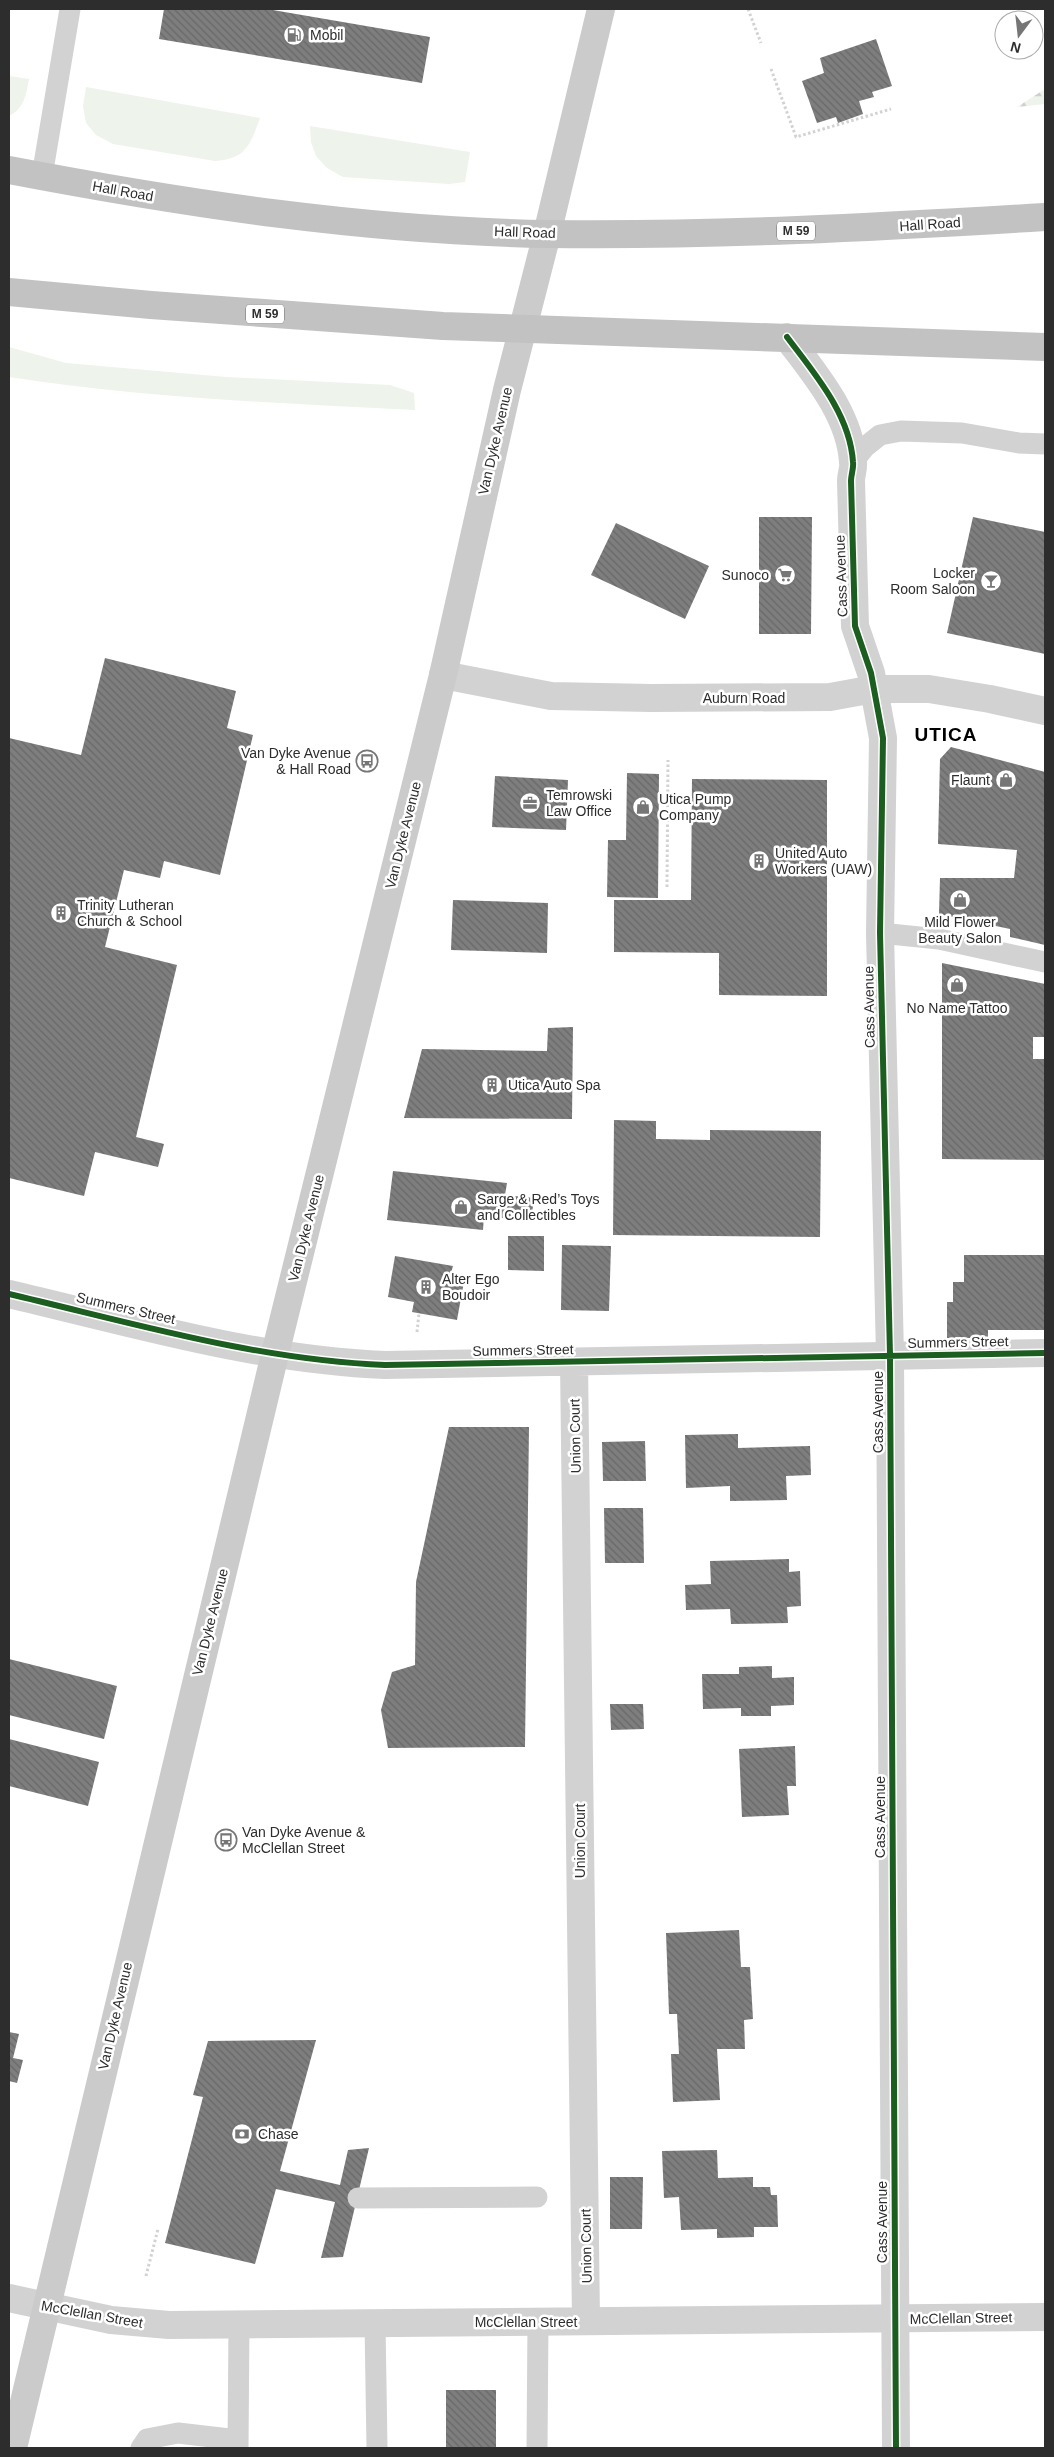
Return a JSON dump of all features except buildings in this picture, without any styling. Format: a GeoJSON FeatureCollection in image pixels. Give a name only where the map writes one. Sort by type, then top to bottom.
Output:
{"type":"FeatureCollection","features":[{"type":"Feature","properties":{"kind":"highway","name":"Hall Road"},"geometry":{"type":"LineString","coordinates":[[9,170],[118,191],[268,213],[366,224],[547,234],[677,235],[831,230],[1045,217]]}},
{"type":"Feature","properties":{"kind":"highway","name":"M 59"},"geometry":{"type":"LineString","coordinates":[[9,292],[289,316],[522,329],[1045,347]]}},
{"type":"Feature","properties":{"kind":"main road","name":"Van Dyke Avenue"},"geometry":{"type":"LineString","coordinates":[[12,2448],[275,1354],[442,675],[522,329],[547,234],[601,9]]}},
{"type":"Feature","properties":{"kind":"street","name":"Cass Avenue"},"geometry":{"type":"LineString","coordinates":[[787,337],[823,385],[846,432],[853,462],[850,481],[855,626],[871,672],[883,738],[880,933],[890,1355],[896,2448]]}},
{"type":"Feature","properties":{"kind":"street","name":"Auburn Road"},"geometry":{"type":"LineString","coordinates":[[442,675],[551,696],[651,698],[830,697],[874,689],[929,689],[990,699],[1045,711]]}},
{"type":"Feature","properties":{"kind":"street","name":"Summers Street"},"geometry":{"type":"LineString","coordinates":[[9,1294],[222,1344],[336,1363],[385,1365],[1045,1353]]}},
{"type":"Feature","properties":{"kind":"street","name":"Union Court"},"geometry":{"type":"LineString","coordinates":[[574,1362],[586,2321]]}},
{"type":"Feature","properties":{"kind":"street","name":"McClellan Street"},"geometry":{"type":"LineString","coordinates":[[9,2298],[128,2323],[239,2324],[1045,2317]]}},
{"type":"Feature","properties":{"kind":"lane"},"geometry":{"type":"LineString","coordinates":[[42,176],[70,9]]}},
{"type":"Feature","properties":{"kind":"lane"},"geometry":{"type":"LineString","coordinates":[[853,462],[880,435],[901,431],[962,433],[1019,443],[1045,444]]}},
{"type":"Feature","properties":{"kind":"lane"},"geometry":{"type":"LineString","coordinates":[[880,933],[939,939],[1045,962]]}},
{"type":"Feature","properties":{"kind":"lane"},"geometry":{"type":"LineString","coordinates":[[358,2198],[537,2197]]}},
{"type":"Feature","properties":{"kind":"lane"},"geometry":{"type":"LineString","coordinates":[[537,2448],[538,2321]]}},
{"type":"Feature","properties":{"kind":"lane"},"geometry":{"type":"LineString","coordinates":[[375,2323],[377,2448]]}},
{"type":"Feature","properties":{"kind":"lane"},"geometry":{"type":"LineString","coordinates":[[141,2448],[147,2439],[178,2433],[238,2444],[239,2324]]}},
{"type":"Feature","properties":{"kind":"path"},"geometry":{"type":"LineString","coordinates":[[748,9],[761,42]]}},
{"type":"Feature","properties":{"kind":"path"},"geometry":{"type":"LineString","coordinates":[[771,69],[796,137],[891,109]]}},
{"type":"Feature","properties":{"kind":"path"},"geometry":{"type":"LineString","coordinates":[[667,887],[668,760]]}},
{"type":"Feature","properties":{"kind":"path"},"geometry":{"type":"LineString","coordinates":[[417,1333],[419,1313]]}},
{"type":"Feature","properties":{"kind":"path"},"geometry":{"type":"LineString","coordinates":[[146,2276],[158,2229]]}},
{"type":"Feature","properties":{"kind":"green space"},"geometry":{"type":"Polygon","coordinates":[[[9,76],[29,79],[21,105],[18,110],[9,116],[9,76]]]}},
{"type":"Feature","properties":{"kind":"green space"},"geometry":{"type":"Polygon","coordinates":[[[86,87],[260,118],[250,143],[245,149],[240,154],[225,160],[215,161],[113,144],[96,135],[86,123],[83,106],[86,87]]]}},
{"type":"Feature","properties":{"kind":"green space"},"geometry":{"type":"Polygon","coordinates":[[[1045,89],[1045,104],[1017,107],[1045,89]]]}},
{"type":"Feature","properties":{"kind":"green space"},"geometry":{"type":"Polygon","coordinates":[[[310,126],[470,152],[465,182],[449,184],[343,177],[327,168],[316,156],[311,142],[310,126]]]}},
{"type":"Feature","properties":{"kind":"green space"},"geometry":{"type":"Polygon","coordinates":[[[9,347],[66,363],[226,377],[390,385],[414,393],[415,410],[161,395],[9,377],[9,347]]]}},
{"type":"Feature","properties":{"kind":"cycle path"},"geometry":{"type":"LineString","coordinates":[[787,337],[829,395],[845,427],[850,444],[853,464],[851,481],[855,626],[871,673],[883,738],[880,933],[890,1355],[896,2448]]}},
{"type":"Feature","properties":{"kind":"cycle path"},"geometry":{"type":"LineString","coordinates":[[9,1294],[196,1339],[242,1348],[337,1362],[385,1365],[1045,1353]]}},
{"type":"Feature","properties":{"kind":"place","name":"Mobil"},"geometry":{"type":"Point","coordinates":[294,35]}},
{"type":"Feature","properties":{"kind":"place","name":"Sunoco"},"geometry":{"type":"Point","coordinates":[785,575]}},
{"type":"Feature","properties":{"kind":"place","name":"Locker Room Saloon"},"geometry":{"type":"Point","coordinates":[991,581]}},
{"type":"Feature","properties":{"kind":"place","name":"Van Dyke Avenue & Hall Road"},"geometry":{"type":"Point","coordinates":[367,761]}},
{"type":"Feature","properties":{"kind":"place","name":"Flaunt"},"geometry":{"type":"Point","coordinates":[1006,780]}},
{"type":"Feature","properties":{"kind":"place","name":"Temrowski Law Office"},"geometry":{"type":"Point","coordinates":[530,803]}},
{"type":"Feature","properties":{"kind":"place","name":"Utica Pump Company"},"geometry":{"type":"Point","coordinates":[643,807]}},
{"type":"Feature","properties":{"kind":"place","name":"United Auto Workers (UAW)"},"geometry":{"type":"Point","coordinates":[759,861]}},
{"type":"Feature","properties":{"kind":"place","name":"Mild Flower Beauty Salon"},"geometry":{"type":"Point","coordinates":[960,900]}},
{"type":"Feature","properties":{"kind":"place","name":"Trinity Lutheran Church & School"},"geometry":{"type":"Point","coordinates":[61,913]}},
{"type":"Feature","properties":{"kind":"place","name":"No Name Tattoo"},"geometry":{"type":"Point","coordinates":[957,985]}},
{"type":"Feature","properties":{"kind":"place","name":"Utica Auto Spa"},"geometry":{"type":"Point","coordinates":[492,1085]}},
{"type":"Feature","properties":{"kind":"place","name":"Sarge & Red’s Toys and Collectibles"},"geometry":{"type":"Point","coordinates":[461,1207]}},
{"type":"Feature","properties":{"kind":"place","name":"Alter Ego Boudoir"},"geometry":{"type":"Point","coordinates":[426,1287]}},
{"type":"Feature","properties":{"kind":"place","name":"Van Dyke Avenue & McClellan Street"},"geometry":{"type":"Point","coordinates":[226,1840]}},
{"type":"Feature","properties":{"kind":"place","name":"Chase"},"geometry":{"type":"Point","coordinates":[242,2134]}},
{"type":"Feature","properties":{"kind":"district","name":"UTICA"},"geometry":{"type":"Point","coordinates":[946,734]}}]}
